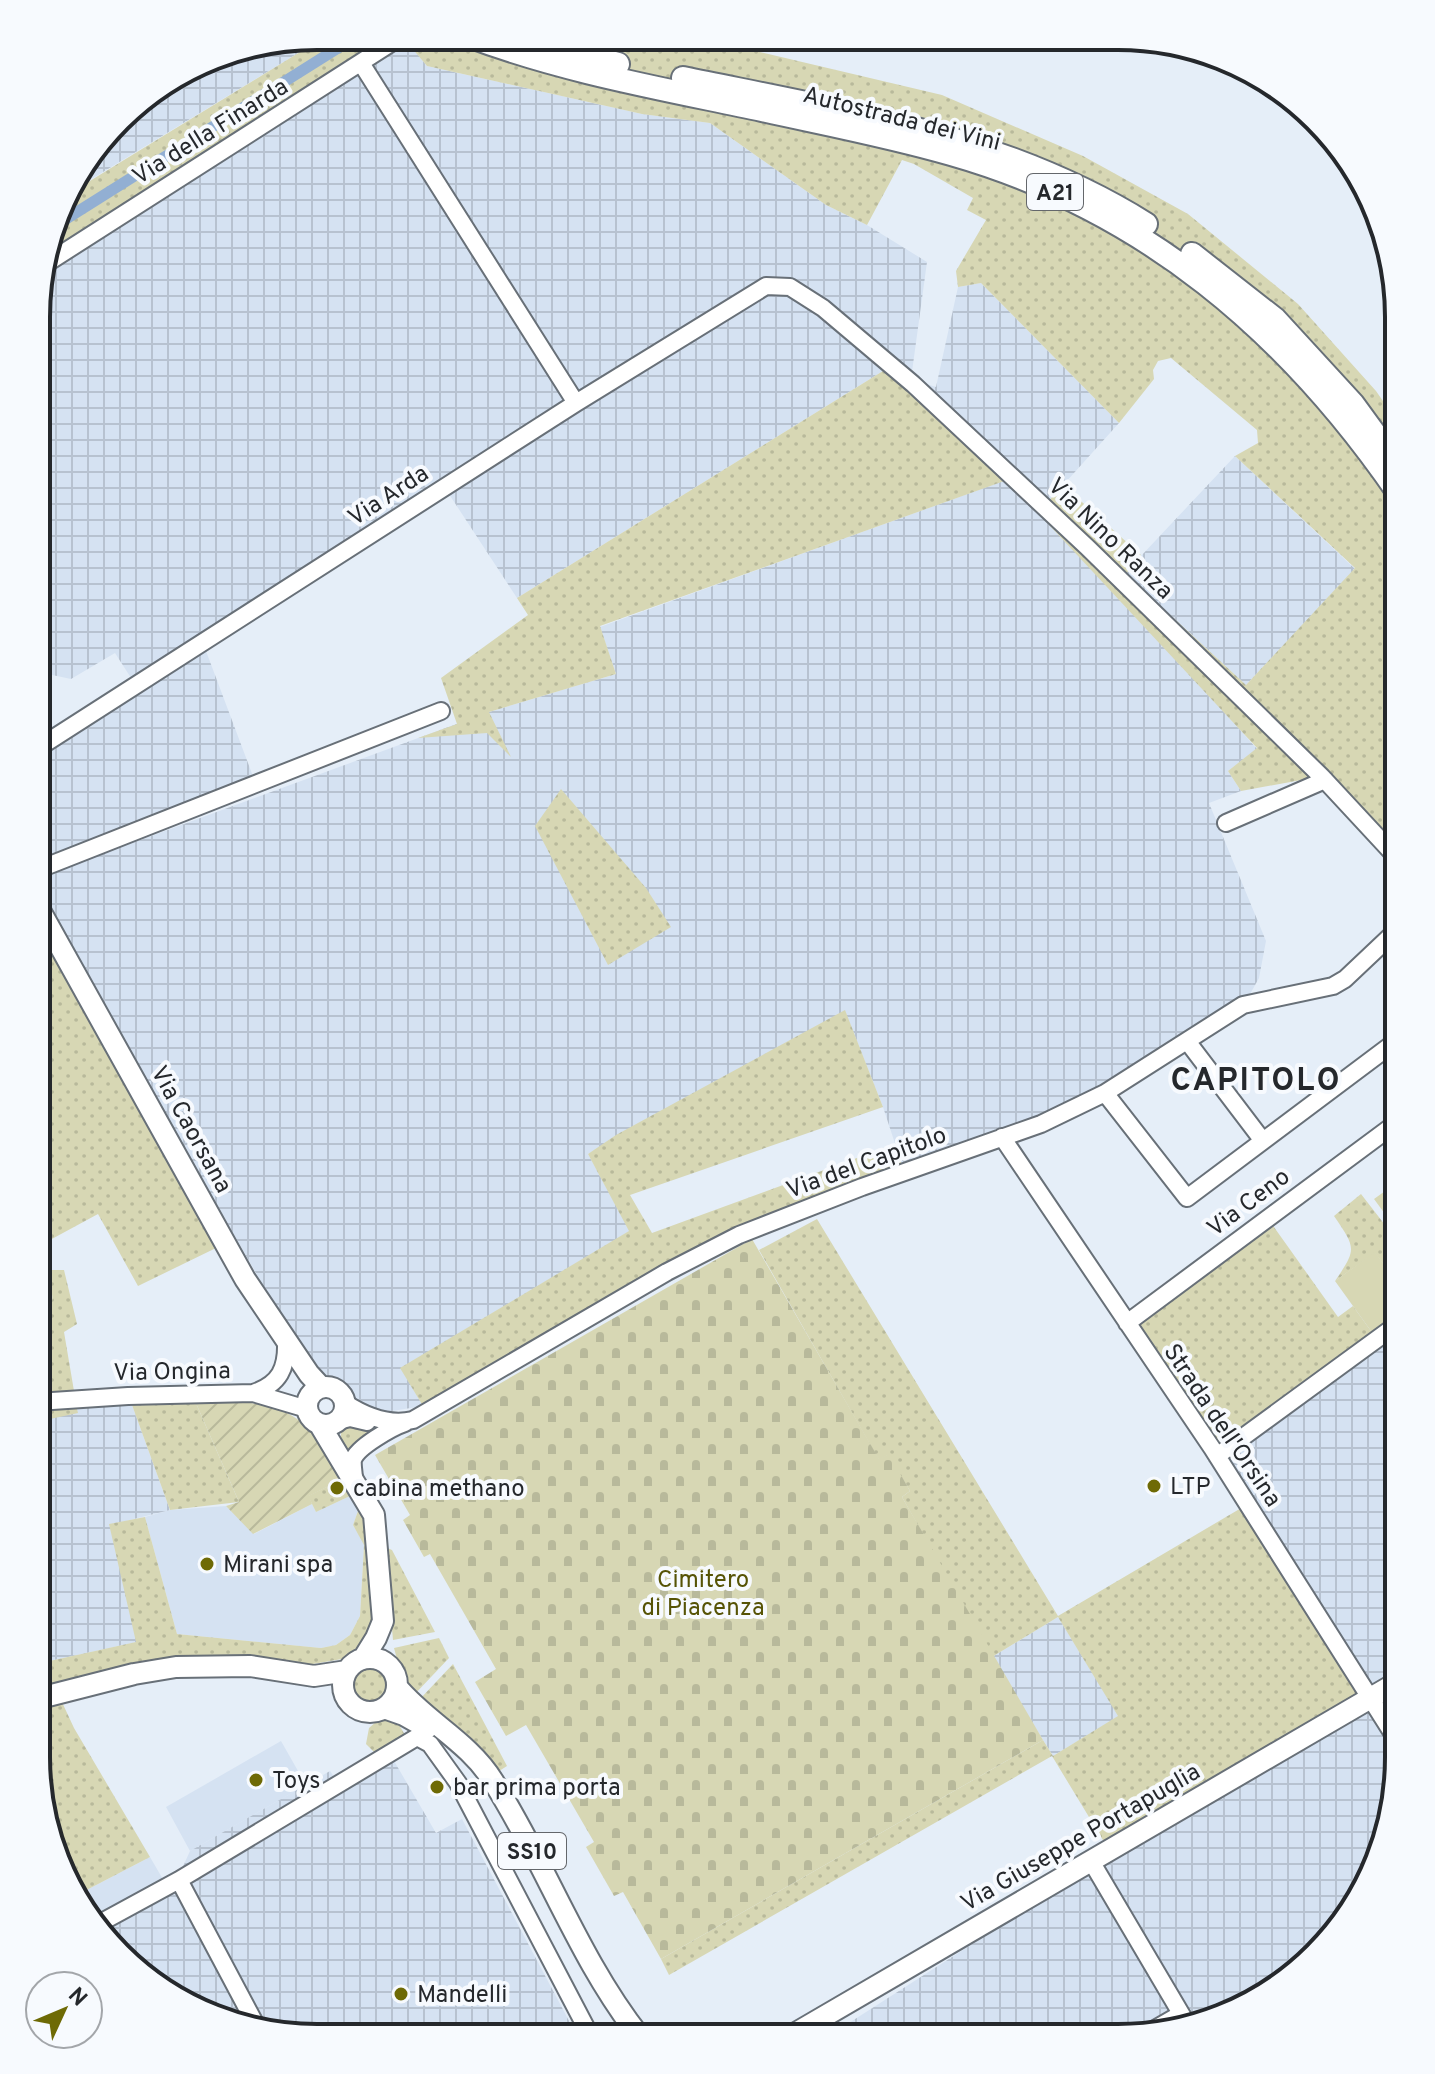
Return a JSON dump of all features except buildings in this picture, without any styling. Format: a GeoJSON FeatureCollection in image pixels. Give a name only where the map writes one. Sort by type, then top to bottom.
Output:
{"type":"FeatureCollection","features":[{"type":"Feature","properties":{"kind":"highway","name":"Autostrada dei Vini"},"geometry":{"type":"LineString","coordinates":[[511,51],[541,61],[907,125],[957,139],[1069,180],[1120,207],[1180,245],[1275,319],[1353,404],[1385,448]]}},
{"type":"Feature","properties":{"kind":"highway","name":"Autostrada dei Vini"},"geometry":{"type":"LineString","coordinates":[[553,51],[612,71],[938,150],[1004,171],[1063,195],[1129,230],[1175,260],[1263,331],[1341,415],[1385,475]]}},
{"type":"Feature","properties":{"kind":"main road","name":"Via Caorsana"},"geometry":{"type":"LineString","coordinates":[[50,928],[245,1279],[286,1341],[322,1405],[350,1473]]}},
{"type":"Feature","properties":{"kind":"main road"},"geometry":{"type":"LineString","coordinates":[[350,1473],[374,1515],[383,1621],[396,1680],[391,1702],[384,1708]]}},
{"type":"Feature","properties":{"kind":"main road"},"geometry":{"type":"LineString","coordinates":[[346,1697],[343,1688],[355,1665],[376,1638],[383,1621]]}},
{"type":"Feature","properties":{"kind":"main road","name":"SS10"},"geometry":{"type":"LineString","coordinates":[[355,1665],[378,1659],[391,1667],[412,1704],[464,1746],[492,1779],[610,1995],[631,2024]]}},
{"type":"Feature","properties":{"kind":"main road"},"geometry":{"type":"LineString","coordinates":[[50,1695],[134,1674],[176,1667],[216,1664],[250,1666],[314,1676],[355,1665]]}},
{"type":"Feature","properties":{"kind":"main road","name":"SS10"},"geometry":{"type":"LineString","coordinates":[[314,1676],[359,1709],[368,1712],[384,1708],[404,1715],[432,1731],[459,1755],[484,1784],[602,2002],[618,2024]]}},
{"type":"Feature","properties":{"kind":"main road","name":"Via Giuseppe Portapuglia"},"geometry":{"type":"LineString","coordinates":[[812,2024],[1094,1866],[1375,1703],[1384,1695]]}},
{"type":"Feature","properties":{"kind":"main road","name":"Via Giuseppe Portapuglia"},"geometry":{"type":"LineString","coordinates":[[1375,1703],[1384,1701]]}},
{"type":"Feature","properties":{"kind":"main road","name":"Via Giuseppe Portapuglia"},"geometry":{"type":"LineString","coordinates":[[835,2024],[1094,1866]]}},
{"type":"Feature","properties":{"kind":"street","name":"Via della Finarda"},"geometry":{"type":"LineString","coordinates":[[57,257],[379,51]]}},
{"type":"Feature","properties":{"kind":"street"},"geometry":{"type":"LineString","coordinates":[[361,63],[576,403]]}},
{"type":"Feature","properties":{"kind":"street","name":"Via Arda"},"geometry":{"type":"LineString","coordinates":[[50,740],[576,403],[766,286]]}},
{"type":"Feature","properties":{"kind":"street","name":"Via Nino Ranza"},"geometry":{"type":"LineString","coordinates":[[766,286],[790,287],[823,308],[913,384],[1087,547],[1325,780],[1385,844]]}},
{"type":"Feature","properties":{"kind":"street"},"geometry":{"type":"LineString","coordinates":[[50,865],[441,711]]}},
{"type":"Feature","properties":{"kind":"street"},"geometry":{"type":"LineString","coordinates":[[1226,823],[1325,780]]}},
{"type":"Feature","properties":{"kind":"street","name":"Via del Capitolo"},"geometry":{"type":"LineString","coordinates":[[350,1473],[355,1456],[400,1423],[588,1320],[667,1272],[739,1235],[862,1187],[1041,1124],[1105,1093],[1243,1005],[1333,986],[1345,979],[1385,942]]}},
{"type":"Feature","properties":{"kind":"street"},"geometry":{"type":"LineString","coordinates":[[1187,1041],[1263,1141]]}},
{"type":"Feature","properties":{"kind":"street"},"geometry":{"type":"LineString","coordinates":[[1105,1093],[1187,1198],[1384,1050]]}},
{"type":"Feature","properties":{"kind":"street","name":"Via Ceno"},"geometry":{"type":"LineString","coordinates":[[1127,1323],[1384,1132]]}},
{"type":"Feature","properties":{"kind":"street","name":"Strada dell'Orsina"},"geometry":{"type":"LineString","coordinates":[[1002,1137],[1217,1456],[1384,1718]]}},
{"type":"Feature","properties":{"kind":"street"},"geometry":{"type":"LineString","coordinates":[[1217,1456],[1384,1334]]}},
{"type":"Feature","properties":{"kind":"street"},"geometry":{"type":"LineString","coordinates":[[253,1393],[266,1389],[282,1373],[287,1359],[286,1341]]}},
{"type":"Feature","properties":{"kind":"street","name":"Via Ongina"},"geometry":{"type":"LineString","coordinates":[[50,1401],[253,1393],[322,1405],[350,1418],[400,1423]]}},
{"type":"Feature","properties":{"kind":"street"},"geometry":{"type":"LineString","coordinates":[[105,1920],[179,1880],[417,1737],[430,1744],[458,1783],[584,2024]]}},
{"type":"Feature","properties":{"kind":"street"},"geometry":{"type":"LineString","coordinates":[[1094,1866],[1183,2016]]}},
{"type":"Feature","properties":{"kind":"street"},"geometry":{"type":"LineString","coordinates":[[179,1880],[251,2016]]}},
{"type":"Feature","properties":{"kind":"shaded area"},"geometry":{"type":"Polygon","coordinates":[[[301,51],[87,182],[116,141],[141,116],[183,86],[231,64],[265,55],[301,51]]]}},
{"type":"Feature","properties":{"kind":"shaded area"},"geometry":{"type":"Polygon","coordinates":[[[389,51],[415,51],[427,66],[642,114],[710,123],[826,205],[867,225],[927,262],[911,379],[936,387],[958,287],[981,283],[1119,423],[1038,513],[1171,652],[1257,749],[1228,771],[1241,791],[1209,803],[1266,941],[1259,978],[1244,1005],[1102,1093],[904,1171],[883,1107],[845,1011],[588,1154],[630,1231],[401,1368],[423,1406],[386,1412],[371,1410],[358,1403],[322,1372],[257,1275],[50,912],[50,873],[489,712],[616,674],[600,627],[1006,480],[891,366],[517,598],[445,488],[203,643],[254,779],[50,856],[50,743],[133,681],[115,653],[71,679],[50,675],[50,317],[55,265],[389,51]]]}},
{"type":"Feature","properties":{"kind":"shaded area"},"geometry":{"type":"Polygon","coordinates":[[[1235,456],[1355,569],[1246,685],[1125,573],[1235,456]]]}},
{"type":"Feature","properties":{"kind":"shaded area"},"geometry":{"type":"Polygon","coordinates":[[[1384,1334],[1384,1774],[1380,1809],[1371,1843],[1340,1905],[1319,1933],[1294,1958],[1266,1979],[1204,2010],[1170,2019],[1118,2024],[847,2024],[1096,1865],[1375,1704],[1216,1456],[1384,1334]]]}},
{"type":"Feature","properties":{"kind":"shaded area"},"geometry":{"type":"Polygon","coordinates":[[[132,1405],[170,1510],[110,1525],[137,1642],[50,1661],[50,1408],[132,1405]]]}},
{"type":"Feature","properties":{"kind":"shaded area"},"geometry":{"type":"Polygon","coordinates":[[[350,1496],[358,1511],[353,1525],[364,1544],[360,1616],[350,1635],[336,1645],[321,1648],[177,1634],[145,1517],[170,1510],[226,1506],[254,1534],[312,1504],[316,1512],[350,1496]]]}},
{"type":"Feature","properties":{"kind":"shaded area"},"geometry":{"type":"Polygon","coordinates":[[[1058,1617],[1119,1716],[1053,1756],[992,1657],[1058,1617]]]}},
{"type":"Feature","properties":{"kind":"shaded area"},"geometry":{"type":"Polygon","coordinates":[[[281,1741],[306,1785],[190,1851],[166,1807],[281,1741]]]}},
{"type":"Feature","properties":{"kind":"shaded area"},"geometry":{"type":"Polygon","coordinates":[[[390,1754],[436,1833],[462,1819],[571,2024],[317,2024],[282,2022],[248,2015],[215,2004],[183,1988],[154,1969],[110,1926],[171,1893],[190,1851],[330,1771],[339,1784],[390,1754]]]}},
{"type":"Feature","properties":{"kind":"shaded area"},"geometry":{"type":"Polygon","coordinates":[[[150,1857],[171,1893],[110,1926],[87,1890],[150,1857]]]}},
{"type":"Feature","properties":{"kind":"green space"},"geometry":{"type":"Polygon","coordinates":[[[753,50],[942,95],[1083,156],[1188,214],[1298,304],[1385,404],[1385,842],[1323,776],[1241,791],[1228,771],[1257,748],[1038,513],[1063,485],[1141,555],[1126,574],[1246,685],[1355,568],[1235,456],[1258,443],[1257,430],[1171,358],[1158,361],[1153,370],[1154,379],[1119,423],[981,283],[958,287],[956,271],[986,220],[967,210],[973,198],[914,164],[902,160],[867,225],[826,205],[710,123],[642,114],[427,66],[414,51],[753,50]]]}},
{"type":"Feature","properties":{"kind":"green space"},"geometry":{"type":"Polygon","coordinates":[[[302,51],[389,51],[55,265],[70,215],[86,183],[302,51]]]}},
{"type":"Feature","properties":{"kind":"green space"},"geometry":{"type":"Polygon","coordinates":[[[891,366],[1007,480],[600,626],[616,674],[489,712],[511,757],[487,733],[418,738],[457,724],[441,678],[528,615],[517,598],[891,366]]]}},
{"type":"Feature","properties":{"kind":"green space"},"geometry":{"type":"Polygon","coordinates":[[[561,789],[646,888],[671,927],[608,965],[535,826],[561,789]]]}},
{"type":"Feature","properties":{"kind":"green space"},"geometry":{"type":"Polygon","coordinates":[[[54,950],[216,1248],[138,1286],[98,1214],[50,1240],[50,952],[54,950]]]}},
{"type":"Feature","properties":{"kind":"green space"},"geometry":{"type":"Polygon","coordinates":[[[845,1010],[883,1107],[630,1195],[652,1233],[895,1144],[904,1171],[669,1266],[423,1406],[400,1368],[629,1231],[588,1154],[616,1135],[845,1010]]]}},
{"type":"Feature","properties":{"kind":"green space"},"geometry":{"type":"Polygon","coordinates":[[[1384,1192],[1384,1213],[1374,1199],[1384,1192]]]}},
{"type":"Feature","properties":{"kind":"green space"},"geometry":{"type":"Polygon","coordinates":[[[1361,1194],[1384,1224],[1384,1265],[1375,1253],[1335,1281],[1347,1262],[1351,1248],[1347,1235],[1334,1216],[1361,1194]]]}},
{"type":"Feature","properties":{"kind":"green space"},"geometry":{"type":"Polygon","coordinates":[[[817,1219],[1058,1616],[1248,1504],[1371,1697],[1109,1850],[1052,1756],[669,1975],[661,1959],[1043,1740],[1053,1756],[1118,1716],[1058,1617],[992,1657],[902,1497],[910,1491],[888,1455],[879,1460],[759,1250],[817,1219]]]}},
{"type":"Feature","properties":{"kind":"green space"},"geometry":{"type":"Polygon","coordinates":[[[1269,1220],[1338,1317],[1353,1306],[1376,1338],[1217,1456],[1127,1323],[1269,1220]]]}},
{"type":"Feature","properties":{"kind":"green space","name":"Cimitero di Piacenza"},"geometry":{"type":"Polygon","coordinates":[[[752,1239],[879,1459],[889,1454],[910,1491],[902,1497],[1043,1740],[661,1959],[623,1892],[614,1896],[586,1847],[594,1842],[526,1725],[506,1736],[475,1682],[496,1669],[430,1554],[424,1557],[403,1520],[410,1515],[375,1455],[752,1239]]]}},
{"type":"Feature","properties":{"kind":"green space"},"geometry":{"type":"Polygon","coordinates":[[[1375,1252],[1384,1265],[1384,1333],[1376,1338],[1335,1281],[1375,1252]]]}},
{"type":"Feature","properties":{"kind":"green space"},"geometry":{"type":"Polygon","coordinates":[[[50,1270],[64,1270],[77,1324],[64,1332],[74,1391],[50,1393],[50,1300],[53,1299],[50,1270]]]}},
{"type":"Feature","properties":{"kind":"green space"},"geometry":{"type":"Polygon","coordinates":[[[195,1401],[239,1502],[170,1510],[132,1405],[195,1401]]]}},
{"type":"Feature","properties":{"kind":"green space"},"geometry":{"type":"Polygon","coordinates":[[[195,1401],[258,1404],[287,1413],[312,1432],[341,1480],[309,1496],[312,1504],[253,1534],[226,1506],[239,1502],[195,1401]]]}},
{"type":"Feature","properties":{"kind":"green space"},"geometry":{"type":"Polygon","coordinates":[[[76,1405],[78,1413],[50,1419],[50,1408],[76,1405]]]}},
{"type":"Feature","properties":{"kind":"green space"},"geometry":{"type":"Polygon","coordinates":[[[351,1422],[386,1430],[349,1452],[341,1438],[341,1428],[351,1422]]]}},
{"type":"Feature","properties":{"kind":"green space"},"geometry":{"type":"Polygon","coordinates":[[[341,1480],[350,1496],[316,1512],[308,1496],[341,1480]]]}},
{"type":"Feature","properties":{"kind":"green space"},"geometry":{"type":"Polygon","coordinates":[[[362,1508],[367,1520],[375,1621],[362,1644],[342,1659],[307,1665],[228,1656],[181,1658],[54,1685],[74,1728],[150,1857],[87,1890],[64,1843],[55,1809],[50,1757],[50,1661],[136,1642],[109,1524],[145,1517],[177,1634],[321,1648],[336,1645],[350,1635],[360,1616],[364,1545],[353,1525],[362,1508]]]}},
{"type":"Feature","properties":{"kind":"green space"},"geometry":{"type":"Polygon","coordinates":[[[385,1547],[392,1550],[435,1632],[393,1640],[385,1547]]]}},
{"type":"Feature","properties":{"kind":"green space"},"geometry":{"type":"Polygon","coordinates":[[[439,1638],[449,1658],[414,1695],[401,1674],[394,1648],[439,1638]]]}},
{"type":"Feature","properties":{"kind":"green space"},"geometry":{"type":"Polygon","coordinates":[[[453,1664],[507,1766],[496,1773],[419,1700],[453,1664]]]}},
{"type":"Feature","properties":{"kind":"green space"},"geometry":{"type":"Polygon","coordinates":[[[370,1669],[382,1673],[386,1685],[382,1697],[370,1701],[358,1697],[354,1685],[358,1673],[370,1669]]]}},
{"type":"Feature","properties":{"kind":"green space"},"geometry":{"type":"Polygon","coordinates":[[[385,1714],[398,1723],[405,1735],[374,1752],[366,1744],[369,1728],[385,1714]]]}},
{"type":"Feature","properties":{"kind":"waterway"},"geometry":{"type":"LineString","coordinates":[[69,217],[333,51]]}},
{"type":"Feature","properties":{"kind":"place","name":"LTP"},"geometry":{"type":"Point","coordinates":[1154,1486]}},
{"type":"Feature","properties":{"kind":"place","name":"cabina methano"},"geometry":{"type":"Point","coordinates":[337,1488]}},
{"type":"Feature","properties":{"kind":"place","name":"Mirani spa"},"geometry":{"type":"Point","coordinates":[207,1564]}},
{"type":"Feature","properties":{"kind":"place","name":"Toys"},"geometry":{"type":"Point","coordinates":[256,1780]}},
{"type":"Feature","properties":{"kind":"place","name":"bar prima porta"},"geometry":{"type":"Point","coordinates":[437,1787]}},
{"type":"Feature","properties":{"kind":"place","name":"Mandelli"},"geometry":{"type":"Point","coordinates":[401,1994]}},
{"type":"Feature","properties":{"kind":"district","name":"CAPITOLO"},"geometry":{"type":"Point","coordinates":[1256,1079]}}]}
